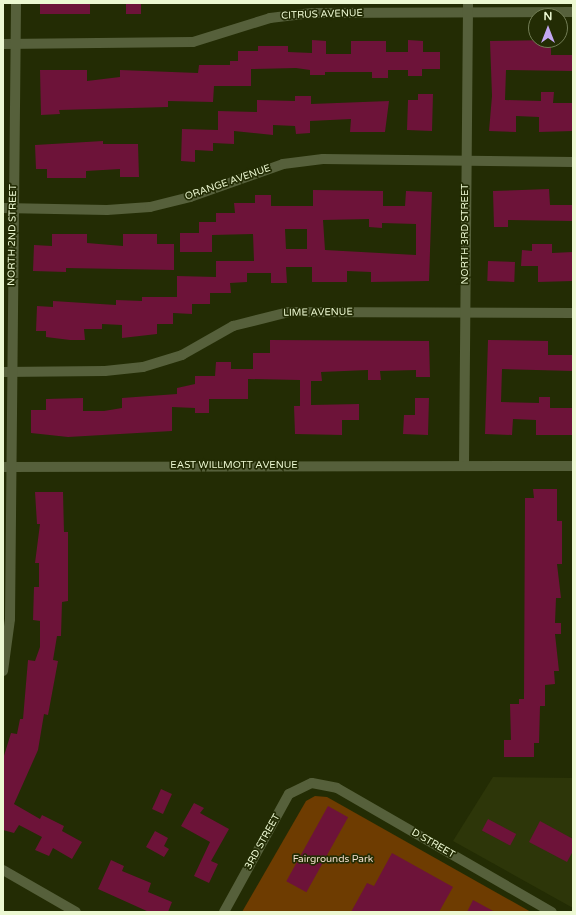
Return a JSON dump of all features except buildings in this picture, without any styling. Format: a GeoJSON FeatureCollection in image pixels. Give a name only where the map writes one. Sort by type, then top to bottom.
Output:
{"type":"FeatureCollection","features":[{"type":"Feature","properties":{"kind":"street","name":"NORTH 2ND STREET"},"geometry":{"type":"LineString","coordinates":[[3,671],[10,619],[7,372],[14,208],[16,3]]}},
{"type":"Feature","properties":{"kind":"street","name":"CITRUS AVENUE"},"geometry":{"type":"LineString","coordinates":[[3,44],[193,42],[270,18],[312,13],[468,8],[573,12]]}},
{"type":"Feature","properties":{"kind":"street","name":"NORTH 3RD STREET"},"geometry":{"type":"LineString","coordinates":[[464,466],[468,8]]}},
{"type":"Feature","properties":{"kind":"street","name":"ORANGE AVENUE"},"geometry":{"type":"LineString","coordinates":[[3,208],[107,210],[150,207],[190,197],[270,168],[323,159],[467,162],[573,162]]}},
{"type":"Feature","properties":{"kind":"street","name":"LIME AVENUE"},"geometry":{"type":"LineString","coordinates":[[7,372],[143,367],[182,355],[233,326],[289,312],[573,312]]}},
{"type":"Feature","properties":{"kind":"street","name":"EAST WILLMOTT AVENUE"},"geometry":{"type":"LineString","coordinates":[[7,467],[573,466]]}},
{"type":"Feature","properties":{"kind":"street","name":"3RD STREET"},"geometry":{"type":"LineString","coordinates":[[224,912],[289,794],[312,783]]}},
{"type":"Feature","properties":{"kind":"street","name":"D STREET"},"geometry":{"type":"LineString","coordinates":[[312,783],[336,788],[552,912]]}},
{"type":"Feature","properties":{"kind":"street"},"geometry":{"type":"LineString","coordinates":[[3,870],[76,912]]}},
{"type":"Feature","properties":{"kind":"shaded area"},"geometry":{"type":"Polygon","coordinates":[[[493,777],[573,778],[573,908],[453,841],[493,777]]]}},
{"type":"Feature","properties":{"kind":"green space","name":"Fairgrounds Park"},"geometry":{"type":"Polygon","coordinates":[[[315,796],[327,797],[531,912],[242,912],[306,801],[315,796]]]}}]}
